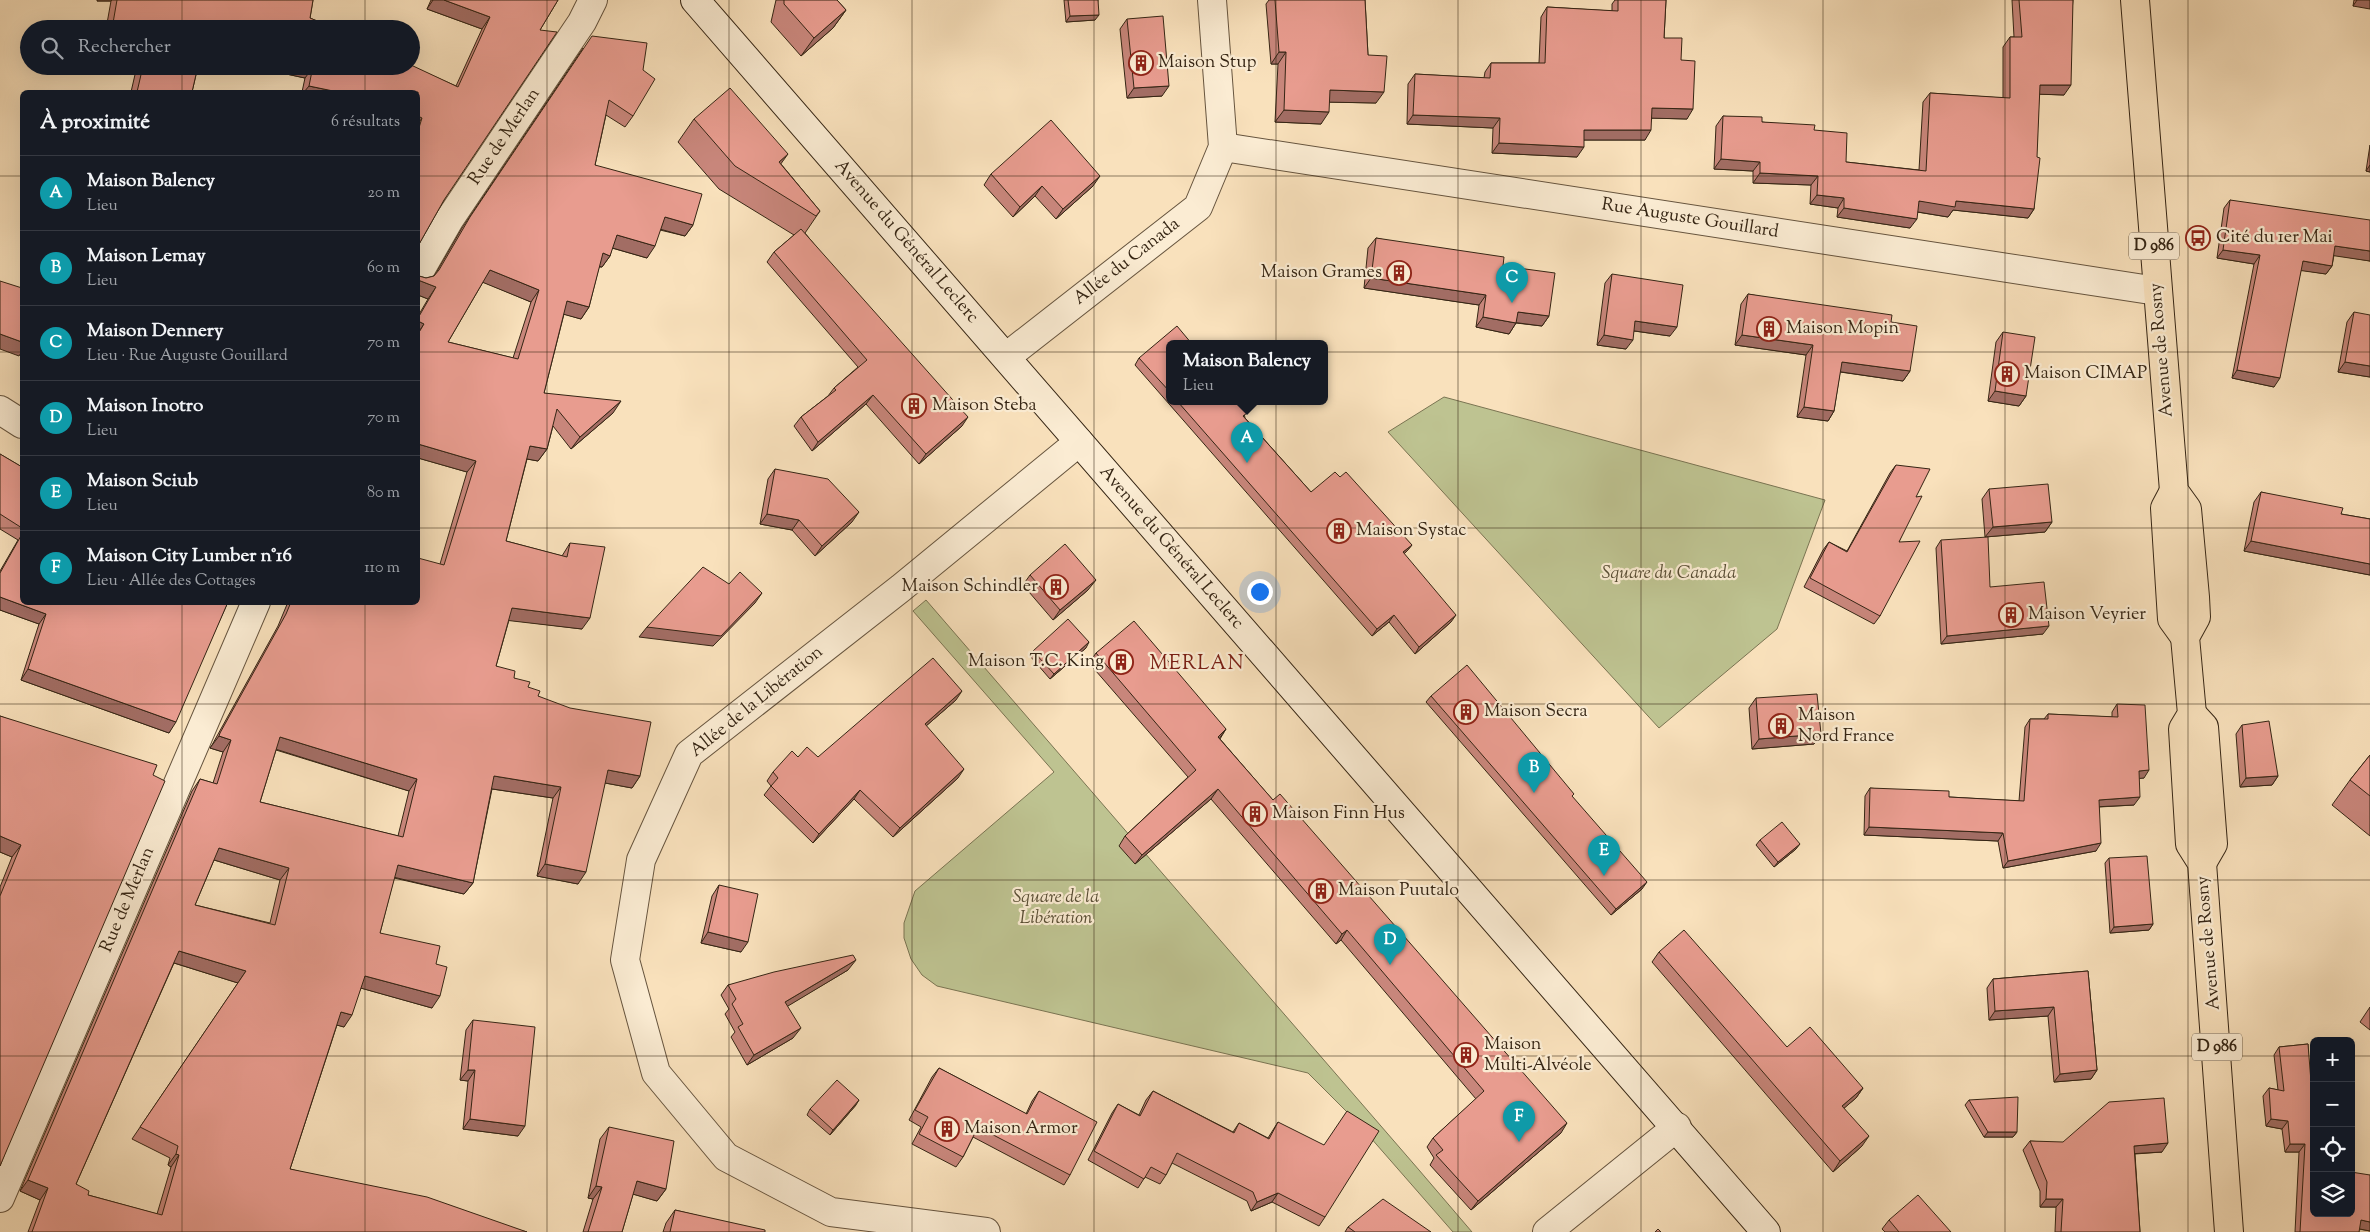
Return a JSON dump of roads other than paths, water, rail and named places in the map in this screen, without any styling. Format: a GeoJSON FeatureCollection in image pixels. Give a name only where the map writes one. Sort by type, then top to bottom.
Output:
{"type":"FeatureCollection","features":[{"type":"Feature","properties":{"kind":"main road","name":"Avenue de Rosny"},"geometry":{"type":"LineString","coordinates":[[2135,0],[2174,491],[2165,508],[2172,620],[2186,637],[2192,714],[2183,729],[2184,770],[2190,844],[2202,863],[2229,1232]]}},
{"type":"Feature","properties":{"kind":"street","name":"Rue de Merlan"},"geometry":{"type":"LineString","coordinates":[[420,271],[449,220],[582,22],[592,0]]}},
{"type":"Feature","properties":{"kind":"street","name":"Avenue du Général Leclerc"},"geometry":{"type":"LineString","coordinates":[[696,0],[1766,1232]]}},
{"type":"Feature","properties":{"kind":"street"},"geometry":{"type":"LineString","coordinates":[[1212,0],[1223,147]]}},
{"type":"Feature","properties":{"kind":"street","name":"Allée du Canada"},"geometry":{"type":"LineString","coordinates":[[1006,357],[1198,207],[1223,147]]}},
{"type":"Feature","properties":{"kind":"street","name":"Rue Auguste Gouillard"},"geometry":{"type":"LineString","coordinates":[[1223,147],[2157,291]]}},
{"type":"Feature","properties":{"kind":"street"},"geometry":{"type":"LineString","coordinates":[[0,410],[20,423]]}},
{"type":"Feature","properties":{"kind":"street","name":"Allée de la Libération"},"geometry":{"type":"LineString","coordinates":[[986,1232],[831,1212],[726,1157],[656,1073],[625,960],[641,860],[689,754],[893,594],[1079,442]]}},
{"type":"Feature","properties":{"kind":"street","name":"Rue de Merlan"},"geometry":{"type":"LineString","coordinates":[[0,1198],[255,605]]}},
{"type":"Feature","properties":{"kind":"street"},"geometry":{"type":"LineString","coordinates":[[1547,1232],[1676,1127]]}},
{"type":"Feature","properties":{"kind":"place","name":"Maison Stup"},"geometry":{"type":"Point","coordinates":[1141,63]}},
{"type":"Feature","properties":{"kind":"place","name":"Cité du 1er Mai"},"geometry":{"type":"Point","coordinates":[2198,238]}},
{"type":"Feature","properties":{"kind":"place","name":"Maison Grames"},"geometry":{"type":"Point","coordinates":[1399,273]}},
{"type":"Feature","properties":{"kind":"place","name":"Maison Dennery"},"geometry":{"type":"Point","coordinates":[1512,303]}},
{"type":"Feature","properties":{"kind":"place","name":"Maison Mopin"},"geometry":{"type":"Point","coordinates":[1769,329]}},
{"type":"Feature","properties":{"kind":"place","name":"Maison CIMAP"},"geometry":{"type":"Point","coordinates":[2007,374]}},
{"type":"Feature","properties":{"kind":"place","name":"Maison Steba"},"geometry":{"type":"Point","coordinates":[914,406]}},
{"type":"Feature","properties":{"kind":"place","name":"Maison Balency"},"geometry":{"type":"Point","coordinates":[1247,463]}},
{"type":"Feature","properties":{"kind":"place","name":"Maison Systac"},"geometry":{"type":"Point","coordinates":[1339,531]}},
{"type":"Feature","properties":{"kind":"place","name":"Maison Schindler"},"geometry":{"type":"Point","coordinates":[1056,587]}},
{"type":"Feature","properties":{"kind":"place","name":"Maison Veyrier"},"geometry":{"type":"Point","coordinates":[2011,615]}},
{"type":"Feature","properties":{"kind":"place","name":"Maison T.C. King"},"geometry":{"type":"Point","coordinates":[1121,662]}},
{"type":"Feature","properties":{"kind":"place","name":"Maison Secra"},"geometry":{"type":"Point","coordinates":[1466,712]}},
{"type":"Feature","properties":{"kind":"place","name":"Maison Nord France"},"geometry":{"type":"Point","coordinates":[1781,726]}},
{"type":"Feature","properties":{"kind":"place","name":"Maison Lemay"},"geometry":{"type":"Point","coordinates":[1534,793]}},
{"type":"Feature","properties":{"kind":"place","name":"Maison Finn Hus"},"geometry":{"type":"Point","coordinates":[1255,814]}},
{"type":"Feature","properties":{"kind":"place","name":"Maison Sciub"},"geometry":{"type":"Point","coordinates":[1604,876]}},
{"type":"Feature","properties":{"kind":"place","name":"Maison Puutalo"},"geometry":{"type":"Point","coordinates":[1321,891]}},
{"type":"Feature","properties":{"kind":"place","name":"Maison Inotro"},"geometry":{"type":"Point","coordinates":[1390,965]}},
{"type":"Feature","properties":{"kind":"place","name":"Maison Multi-Alvéole"},"geometry":{"type":"Point","coordinates":[1466,1055]}},
{"type":"Feature","properties":{"kind":"place","name":"Maison Armor"},"geometry":{"type":"Point","coordinates":[947,1129]}},
{"type":"Feature","properties":{"kind":"place","name":"Maison City Lumber n°16"},"geometry":{"type":"Point","coordinates":[1519,1142]}},
{"type":"Feature","properties":{"kind":"district","name":"MERLAN"},"geometry":{"type":"Point","coordinates":[1197,664]}},
{"type":"Feature","properties":{"kind":"park label","name":"Square du Canada"},"geometry":{"type":"Point","coordinates":[1669,574]}},
{"type":"Feature","properties":{"kind":"park label","name":"Square de la Libération"},"geometry":{"type":"Point","coordinates":[1056,908]}}]}
